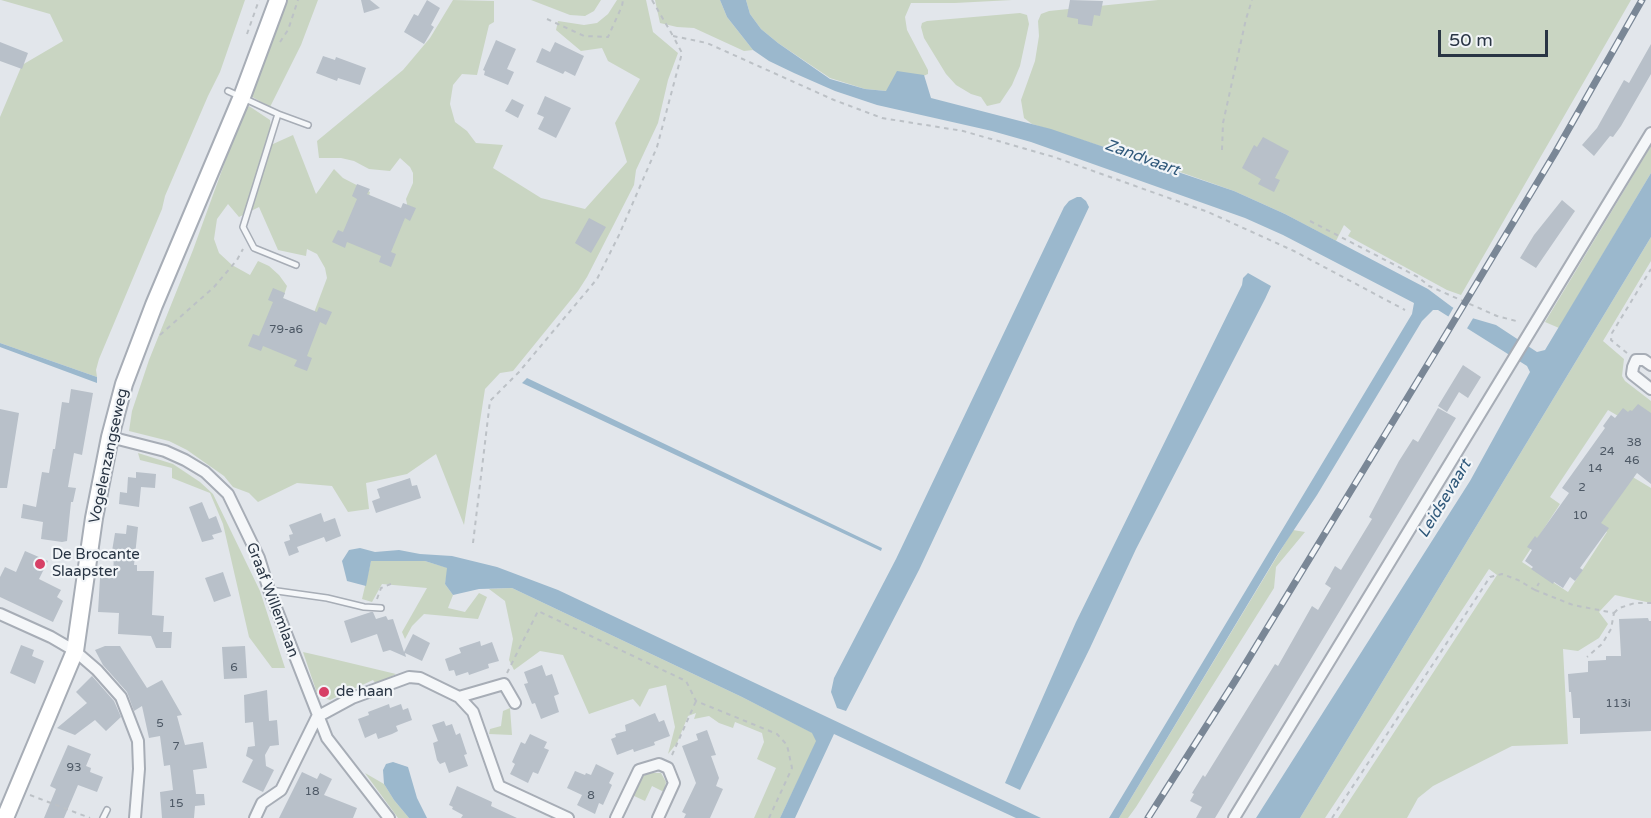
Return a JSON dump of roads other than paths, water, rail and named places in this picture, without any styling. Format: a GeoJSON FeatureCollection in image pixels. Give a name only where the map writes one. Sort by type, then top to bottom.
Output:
{"type":"FeatureCollection","features":[{"type":"Feature","properties":{"kind":"main road","name":"Vogelenzangseweg"},"geometry":{"type":"LineString","coordinates":[[4,818],[75,651],[94,518],[110,437],[134,355],[235,94],[278,0]]}},
{"type":"Feature","properties":{"kind":"street"},"geometry":{"type":"LineString","coordinates":[[1234,818],[1651,133]]}},
{"type":"Feature","properties":{"kind":"street"},"geometry":{"type":"LineString","coordinates":[[1651,365],[1644,360],[1636,360],[1632,374],[1651,389]]}},
{"type":"Feature","properties":{"kind":"street","name":"Graaf Willemlaan"},"geometry":{"type":"LineString","coordinates":[[110,437],[165,451],[185,460],[218,482],[228,494],[258,558],[317,717],[327,738],[389,818]]}},
{"type":"Feature","properties":{"kind":"street"},"geometry":{"type":"LineString","coordinates":[[0,614],[51,637],[75,651],[97,670],[122,697],[138,741],[139,769],[135,818]]}},
{"type":"Feature","properties":{"kind":"street"},"geometry":{"type":"LineString","coordinates":[[255,818],[262,803],[281,790],[317,717],[351,698],[409,677],[420,678],[459,697],[472,712],[499,786],[568,818]]}},
{"type":"Feature","properties":{"kind":"street"},"geometry":{"type":"LineString","coordinates":[[459,697],[504,684],[515,703]]}},
{"type":"Feature","properties":{"kind":"street"},"geometry":{"type":"LineString","coordinates":[[616,818],[639,770],[659,764],[668,768],[674,783],[658,818]]}},
{"type":"Feature","properties":{"kind":"lane"},"geometry":{"type":"LineString","coordinates":[[235,94],[308,125]]}},
{"type":"Feature","properties":{"kind":"lane"},"geometry":{"type":"LineString","coordinates":[[278,114],[243,227],[254,248],[296,265]]}},
{"type":"Feature","properties":{"kind":"lane"},"geometry":{"type":"LineString","coordinates":[[269,590],[379,608]]}},
{"type":"Feature","properties":{"kind":"lane"},"geometry":{"type":"LineString","coordinates":[[104,818],[107,810]]}},
{"type":"Feature","properties":{"kind":"water"},"geometry":{"type":"Polygon","coordinates":[[[720,0],[746,0],[750,14],[761,29],[830,79],[865,89],[886,91],[897,71],[924,75],[931,98],[1051,129],[1234,191],[1285,214],[1428,289],[1452,307],[1472,318],[1496,325],[1537,352],[1545,350],[1651,173],[1651,237],[1300,818],[1256,818],[1470,481],[1530,372],[1527,366],[1438,310],[1433,310],[1422,321],[1119,818],[1109,818],[1412,314],[1414,303],[1283,235],[1245,218],[1031,142],[877,105],[835,91],[769,61],[753,50],[727,17],[720,0]]]}},
{"type":"Feature","properties":{"kind":"water"},"geometry":{"type":"Polygon","coordinates":[[[1077,197],[1086,201],[1089,207],[919,570],[846,711],[837,708],[831,692],[834,678],[896,559],[1064,207],[1077,197]]]}},
{"type":"Feature","properties":{"kind":"water"},"geometry":{"type":"Polygon","coordinates":[[[1248,273],[1271,286],[1136,549],[1020,790],[1005,783],[1076,622],[1242,285],[1243,278],[1248,273]]]}},
{"type":"Feature","properties":{"kind":"water"},"geometry":{"type":"Polygon","coordinates":[[[0,343],[97,377],[97,383],[0,347],[0,343]]]}},
{"type":"Feature","properties":{"kind":"water"},"geometry":{"type":"Polygon","coordinates":[[[527,378],[882,548],[881,551],[522,383],[527,378]]]}},
{"type":"Feature","properties":{"kind":"water"},"geometry":{"type":"Polygon","coordinates":[[[360,548],[375,552],[399,550],[452,556],[497,567],[558,590],[1041,818],[1016,818],[834,734],[795,818],[780,818],[816,741],[812,733],[742,697],[512,588],[479,589],[453,595],[445,584],[447,568],[425,561],[371,561],[366,586],[347,581],[342,561],[349,550],[360,548]]]}},
{"type":"Feature","properties":{"kind":"water"},"geometry":{"type":"Polygon","coordinates":[[[393,762],[408,767],[417,798],[427,818],[409,818],[384,784],[383,770],[386,764],[393,762]]]}},
{"type":"Feature","properties":{"kind":"railway"},"geometry":{"type":"LineString","coordinates":[[1148,818],[1235,681],[1442,341],[1555,153],[1642,0]]}},
{"type":"Feature","properties":{"kind":"place","name":"De Brocante Slaapster"},"geometry":{"type":"Point","coordinates":[40,564]}},
{"type":"Feature","properties":{"kind":"place","name":"de haan"},"geometry":{"type":"Point","coordinates":[324,692]}},
{"type":"Feature","properties":{"kind":"water label","name":"Zandvaart"},"geometry":{"type":"Point","coordinates":[1142,158]}},
{"type":"Feature","properties":{"kind":"water label","name":"Leidsevaart"},"geometry":{"type":"Point","coordinates":[1445,499]}}]}
